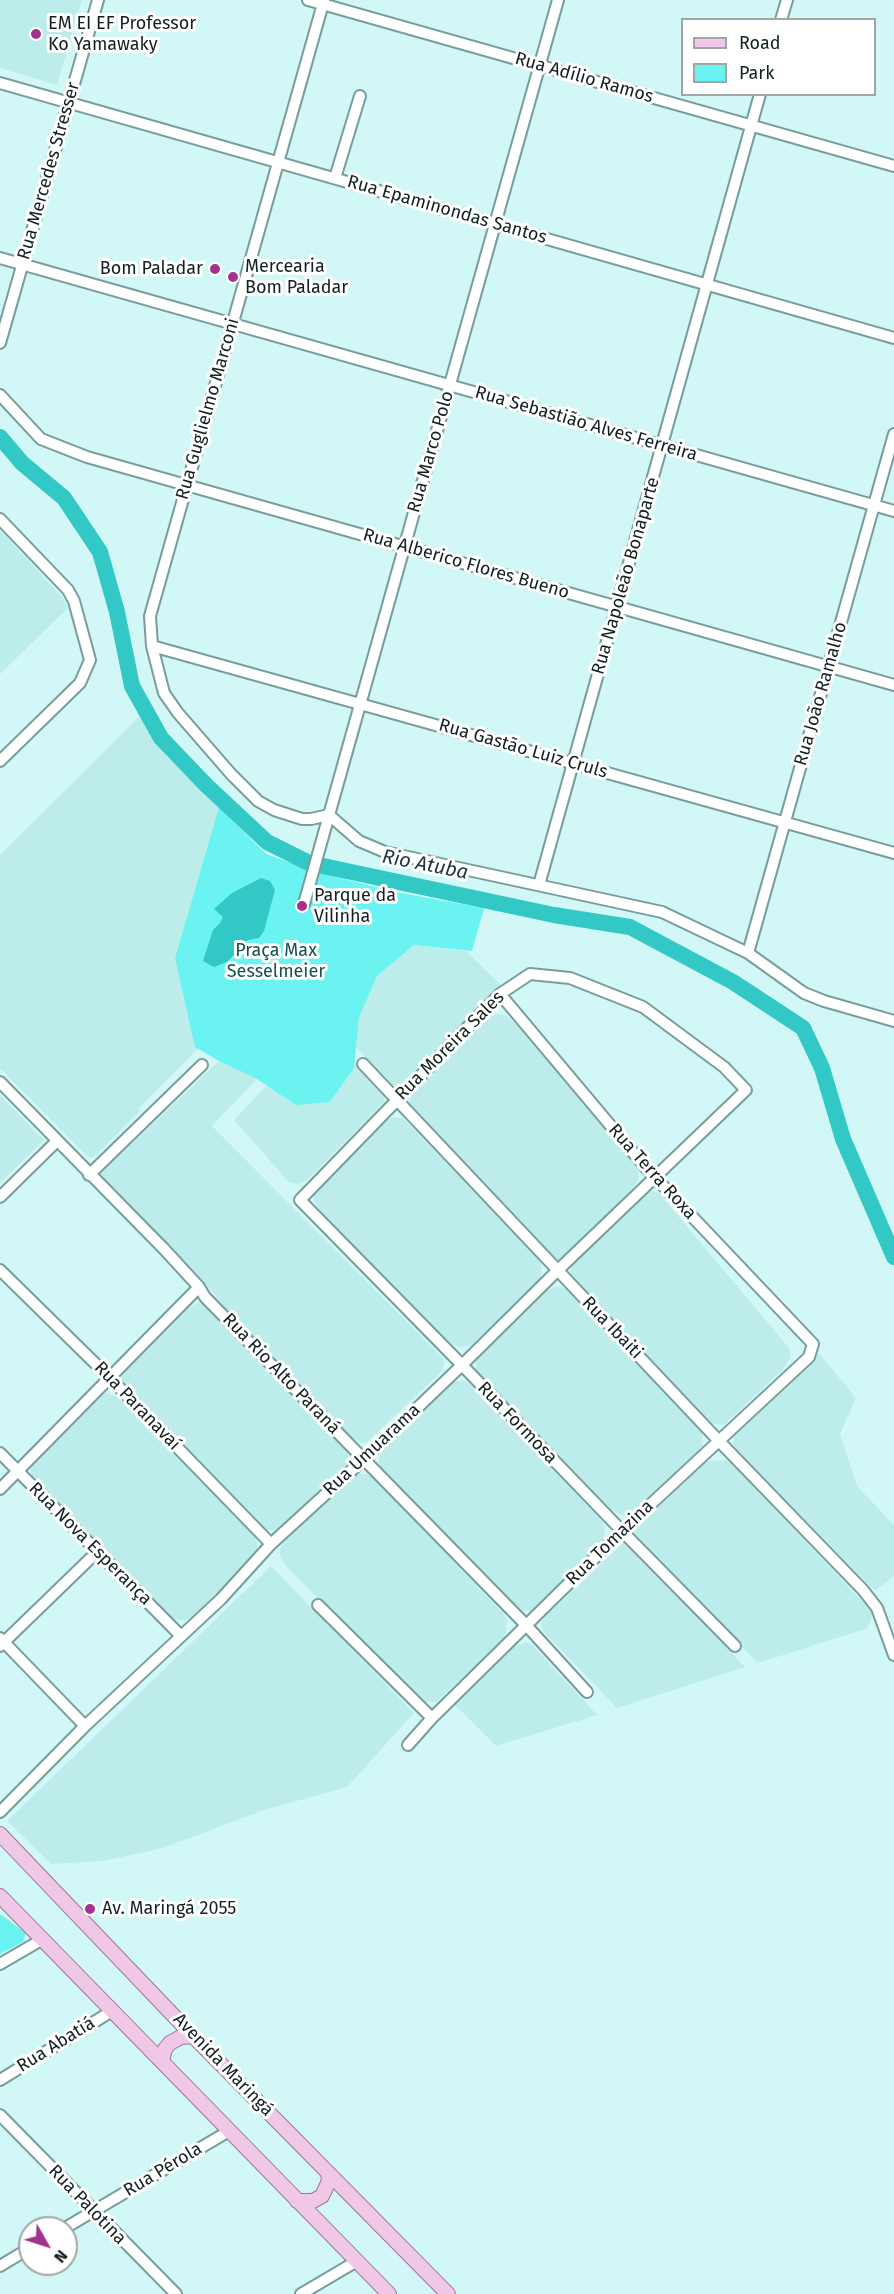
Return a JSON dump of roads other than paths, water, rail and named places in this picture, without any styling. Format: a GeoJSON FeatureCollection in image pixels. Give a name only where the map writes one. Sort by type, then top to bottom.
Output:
{"type":"FeatureCollection","features":[{"type":"Feature","properties":{"kind":"main road","name":"Avenida Maringá"},"geometry":{"type":"LineString","coordinates":[[0,1834],[193,2036],[448,2294]]}},
{"type":"Feature","properties":{"kind":"main road"},"geometry":{"type":"LineString","coordinates":[[0,1896],[389,2294]]}},
{"type":"Feature","properties":{"kind":"main road"},"geometry":{"type":"LineString","coordinates":[[162,2061],[165,2049],[170,2043],[181,2037],[193,2036]]}},
{"type":"Feature","properties":{"kind":"main road"},"geometry":{"type":"LineString","coordinates":[[297,2201],[313,2201],[322,2196],[329,2181],[328,2173]]}},
{"type":"Feature","properties":{"kind":"street","name":"Rua Mercedes Stresser"},"geometry":{"type":"LineString","coordinates":[[0,343],[98,0]]}},
{"type":"Feature","properties":{"kind":"street","name":"Rua Adílio Ramos"},"geometry":{"type":"LineString","coordinates":[[308,0],[323,2],[894,166]]}},
{"type":"Feature","properties":{"kind":"street","name":"Rua Marco Polo"},"geometry":{"type":"LineString","coordinates":[[303,904],[558,0]]}},
{"type":"Feature","properties":{"kind":"street"},"geometry":{"type":"LineString","coordinates":[[782,18],[787,0]]}},
{"type":"Feature","properties":{"kind":"street","name":"Rua Guglielmo Marconi"},"geometry":{"type":"LineString","coordinates":[[323,2],[150,616],[152,646],[161,684],[170,703],[244,788],[258,801],[288,816],[312,819],[329,815]]}},
{"type":"Feature","properties":{"kind":"street","name":"Rua Epaminondas Santos"},"geometry":{"type":"LineString","coordinates":[[0,83],[894,338]]}},
{"type":"Feature","properties":{"kind":"street"},"geometry":{"type":"LineString","coordinates":[[335,178],[360,96]]}},
{"type":"Feature","properties":{"kind":"street","name":"Rua Napoleão Bonaparte"},"geometry":{"type":"LineString","coordinates":[[539,885],[759,96]]}},
{"type":"Feature","properties":{"kind":"street","name":"Rua Sebastião Alves Ferreira"},"geometry":{"type":"LineString","coordinates":[[0,258],[894,511]]}},
{"type":"Feature","properties":{"kind":"street","name":"Rua Alberico Flores Bueno"},"geometry":{"type":"LineString","coordinates":[[0,395],[41,439],[87,457],[894,685]]}},
{"type":"Feature","properties":{"kind":"street","name":"Rua João Ramalho"},"geometry":{"type":"LineString","coordinates":[[748,953],[894,434]]}},
{"type":"Feature","properties":{"kind":"street"},"geometry":{"type":"LineString","coordinates":[[0,519],[68,590],[74,602],[90,660],[80,683],[0,761]]}},
{"type":"Feature","properties":{"kind":"street","name":"Rua Gastão Luiz Cruls"},"geometry":{"type":"LineString","coordinates":[[152,646],[894,853]]}},
{"type":"Feature","properties":{"kind":"street"},"geometry":{"type":"LineString","coordinates":[[329,815],[359,841],[372,848],[662,912],[748,953],[804,993],[894,1022]]}},
{"type":"Feature","properties":{"kind":"street","name":"Rua Moreira Sales"},"geometry":{"type":"LineString","coordinates":[[300,1200],[500,994],[531,974],[570,978],[644,1007],[724,1067],[746,1090]]}},
{"type":"Feature","properties":{"kind":"street","name":"Rua Terra Roxa"},"geometry":{"type":"LineString","coordinates":[[500,994],[655,1178],[813,1344]]}},
{"type":"Feature","properties":{"kind":"street","name":"Rua Ibaiti"},"geometry":{"type":"LineString","coordinates":[[363,1064],[863,1590],[877,1608],[894,1655]]}},
{"type":"Feature","properties":{"kind":"street"},"geometry":{"type":"LineString","coordinates":[[89,1175],[201,1065]]}},
{"type":"Feature","properties":{"kind":"street","name":"Rua Rio Alto Paraná"},"geometry":{"type":"LineString","coordinates":[[0,1082],[526,1625],[587,1692]]}},
{"type":"Feature","properties":{"kind":"street","name":"Rua Umuarama"},"geometry":{"type":"LineString","coordinates":[[0,1812],[85,1726],[221,1599],[271,1544],[364,1459],[557,1270],[746,1090]]}},
{"type":"Feature","properties":{"kind":"street"},"geometry":{"type":"LineString","coordinates":[[0,1197],[57,1142]]}},
{"type":"Feature","properties":{"kind":"street","name":"Rua Formosa"},"geometry":{"type":"LineString","coordinates":[[300,1200],[735,1646]]}},
{"type":"Feature","properties":{"kind":"street","name":"Rua Paranavaí"},"geometry":{"type":"LineString","coordinates":[[0,1269],[110,1377],[271,1544]]}},
{"type":"Feature","properties":{"kind":"street"},"geometry":{"type":"LineString","coordinates":[[0,1489],[199,1287]]}},
{"type":"Feature","properties":{"kind":"street","name":"Rua Tomazina"},"geometry":{"type":"LineString","coordinates":[[408,1745],[432,1718],[622,1531],[809,1357],[813,1344]]}},
{"type":"Feature","properties":{"kind":"street","name":"Rua Nova Esperança"},"geometry":{"type":"LineString","coordinates":[[0,1453],[181,1636]]}},
{"type":"Feature","properties":{"kind":"street"},"geometry":{"type":"LineString","coordinates":[[85,1726],[1,1642],[98,1551]]}},
{"type":"Feature","properties":{"kind":"street"},"geometry":{"type":"LineString","coordinates":[[318,1605],[432,1718]]}},
{"type":"Feature","properties":{"kind":"street"},"geometry":{"type":"LineString","coordinates":[[0,1964],[43,1939]]}},
{"type":"Feature","properties":{"kind":"street","name":"Rua Abatiá"},"geometry":{"type":"LineString","coordinates":[[0,2080],[112,2011]]}},
{"type":"Feature","properties":{"kind":"street","name":"Rua Palotina"},"geometry":{"type":"LineString","coordinates":[[0,2115],[176,2294]]}},
{"type":"Feature","properties":{"kind":"street","name":"Rua Pérola"},"geometry":{"type":"LineString","coordinates":[[78,2221],[229,2131]]}},
{"type":"Feature","properties":{"kind":"street"},"geometry":{"type":"LineString","coordinates":[[0,2266],[18,2255]]}},
{"type":"Feature","properties":{"kind":"street"},"geometry":{"type":"LineString","coordinates":[[301,2294],[357,2261]]}},
{"type":"Feature","properties":{"kind":"waterway","name":"Rio Atuba"},"geometry":{"type":"LineString","coordinates":[[0,437],[22,463],[64,498],[100,552],[117,612],[132,686],[161,738],[206,785],[267,842],[309,863],[554,915],[630,927],[733,982],[803,1028],[822,1068],[843,1139],[894,1257]]}},
{"type":"Feature","properties":{"kind":"place","name":"EM EI EF Professor Ko Yamawaky"},"geometry":{"type":"Point","coordinates":[36,34]}},
{"type":"Feature","properties":{"kind":"place","name":"Bom Paladar"},"geometry":{"type":"Point","coordinates":[215,269]}},
{"type":"Feature","properties":{"kind":"place","name":"Mercearia Bom Paladar"},"geometry":{"type":"Point","coordinates":[233,277]}},
{"type":"Feature","properties":{"kind":"place","name":"Parque da Vilinha"},"geometry":{"type":"Point","coordinates":[302,906]}},
{"type":"Feature","properties":{"kind":"place","name":"Av. Maringá 2055"},"geometry":{"type":"Point","coordinates":[90,1909]}},
{"type":"Feature","properties":{"kind":"park label","name":"Praça Max Sesselmeier"},"geometry":{"type":"Point","coordinates":[276,961]}}]}
